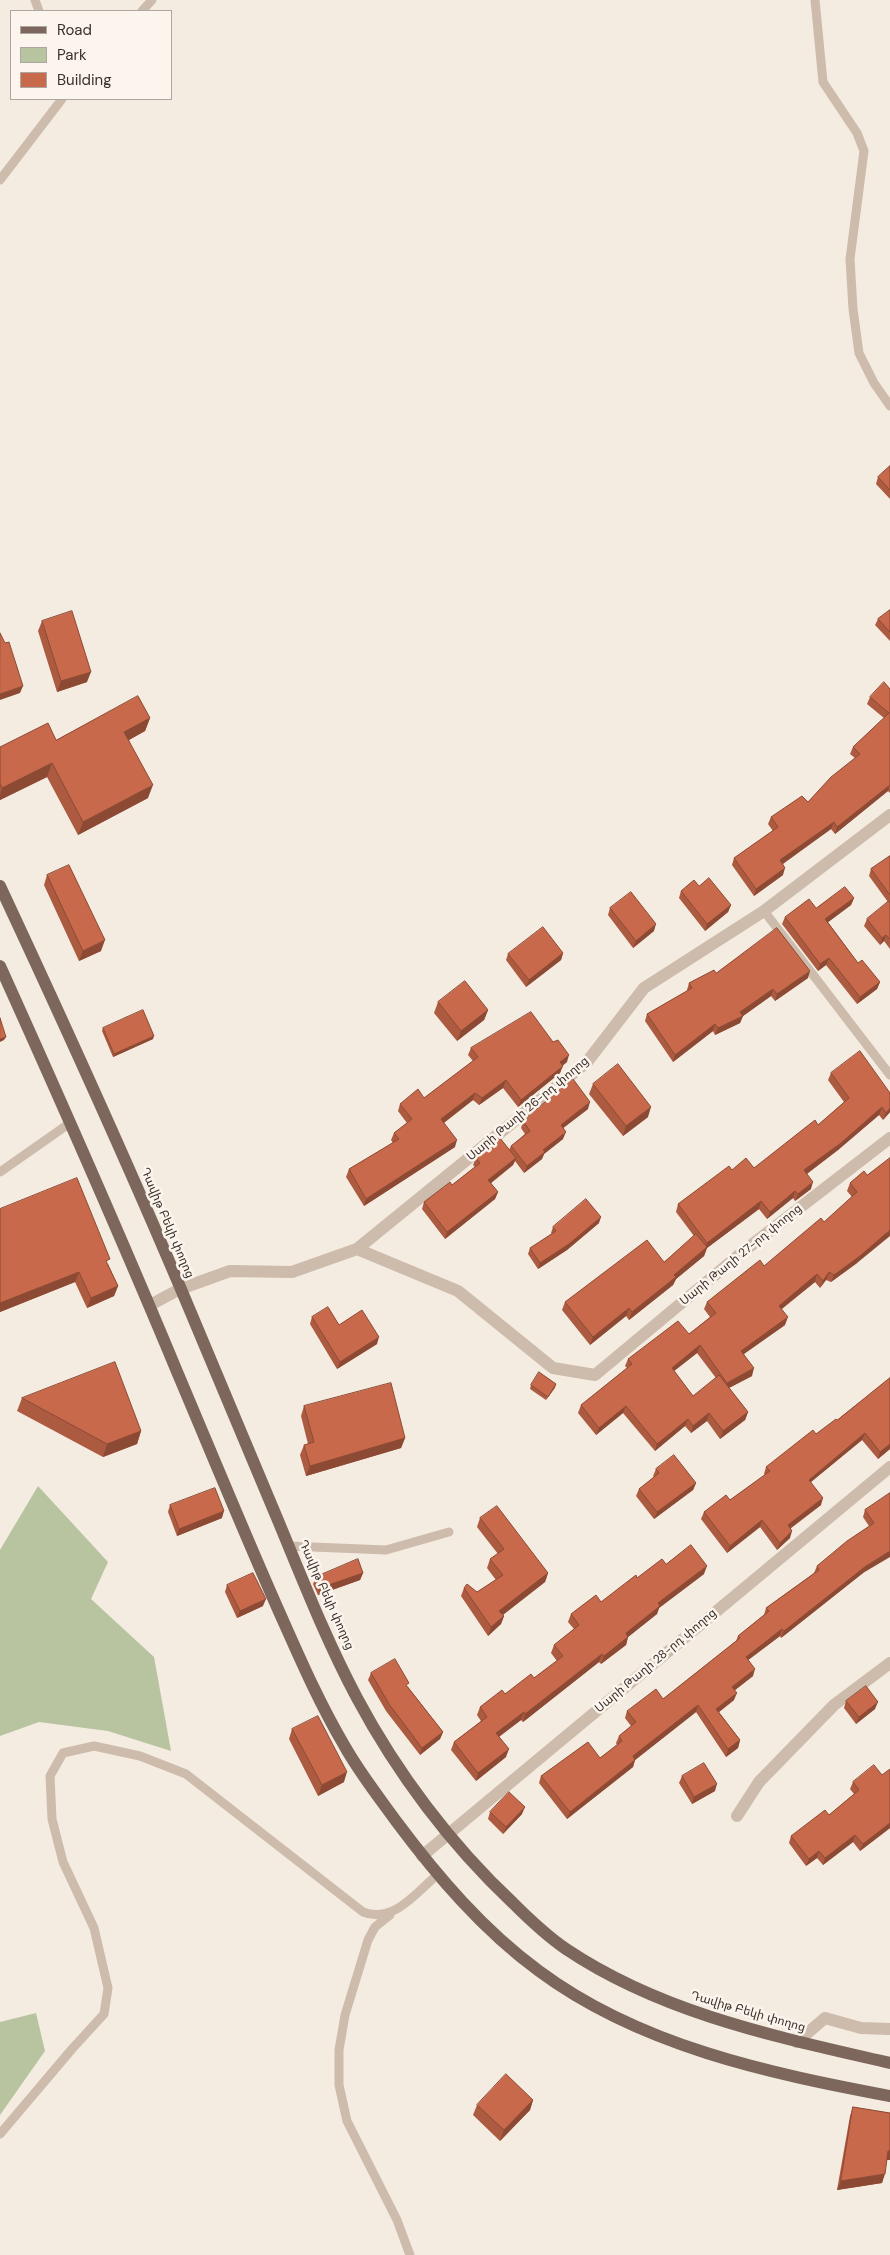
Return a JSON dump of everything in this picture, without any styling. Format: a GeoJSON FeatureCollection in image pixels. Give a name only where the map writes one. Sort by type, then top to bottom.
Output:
{"type":"FeatureCollection","features":[{"type":"Feature","properties":{"kind":"main road","name":"Դավիթ Բեկի փողոց"},"geometry":{"type":"LineString","coordinates":[[0,886],[101,1103],[289,1546],[357,1697],[389,1752],[448,1834],[485,1878],[564,1948],[610,1975],[664,2001],[710,2018],[797,2042],[890,2063]]}},
{"type":"Feature","properties":{"kind":"main road"},"geometry":{"type":"LineString","coordinates":[[0,966],[150,1305],[268,1587],[309,1677],[345,1748],[373,1790],[422,1856],[437,1875],[503,1941],[537,1970],[590,2003],[630,2023],[706,2054],[808,2080],[890,2096]]}},
{"type":"Feature","properties":{"kind":"street","name":"Սարի Թաղի 26-րդ փողոց"},"geometry":{"type":"LineString","coordinates":[[150,1305],[180,1289],[230,1271],[292,1272],[356,1249],[587,1062],[644,988],[764,910],[890,815]]}},
{"type":"Feature","properties":{"kind":"street","name":"Սարի Թաղի 27-րդ փողոց"},"geometry":{"type":"LineString","coordinates":[[356,1249],[458,1291],[553,1368],[595,1375],[745,1250],[890,1138]]}},
{"type":"Feature","properties":{"kind":"street","name":"Սարի Թաղի 28-րդ փողոց"},"geometry":{"type":"LineString","coordinates":[[422,1856],[890,1467]]}},
{"type":"Feature","properties":{"kind":"street"},"geometry":{"type":"LineString","coordinates":[[737,1816],[759,1782],[834,1705],[890,1663]]}},
{"type":"Feature","properties":{"kind":"street"},"geometry":{"type":"LineString","coordinates":[[797,2042],[826,2018],[861,2028],[890,2029]]}},
{"type":"Feature","properties":{"kind":"lane"},"geometry":{"type":"LineString","coordinates":[[143,10],[152,0]]}},
{"type":"Feature","properties":{"kind":"lane"},"geometry":{"type":"LineString","coordinates":[[815,0],[823,82],[857,133],[864,151],[850,259],[853,310],[859,353],[874,383],[890,406]]}},
{"type":"Feature","properties":{"kind":"lane"},"geometry":{"type":"LineString","coordinates":[[0,180],[61,100]]}},
{"type":"Feature","properties":{"kind":"lane"},"geometry":{"type":"LineString","coordinates":[[764,910],[890,1075]]}},
{"type":"Feature","properties":{"kind":"lane"},"geometry":{"type":"LineString","coordinates":[[0,1172],[70,1123]]}},
{"type":"Feature","properties":{"kind":"lane"},"geometry":{"type":"LineString","coordinates":[[289,1546],[386,1550],[449,1532]]}},
{"type":"Feature","properties":{"kind":"lane"},"geometry":{"type":"LineString","coordinates":[[0,2134],[104,2014],[108,1988],[94,1928],[63,1862],[52,1818],[50,1776],[63,1753],[94,1746],[140,1756],[186,1774],[363,1912],[378,1916],[394,1912]]}},
{"type":"Feature","properties":{"kind":"lane"},"geometry":{"type":"LineString","coordinates":[[410,2255],[397,2220],[347,2121],[338,2085],[339,2050],[345,2015],[368,1940],[375,1928],[437,1875]]}},
{"type":"Feature","properties":{"kind":"green space"},"geometry":{"type":"Polygon","coordinates":[[[38,1486],[108,1562],[91,1599],[154,1657],[171,1751],[108,1731],[39,1722],[0,1736],[0,1550],[38,1486]]]}},
{"type":"Feature","properties":{"kind":"green space"},"geometry":{"type":"Polygon","coordinates":[[[36,2013],[45,2051],[0,2115],[0,2022],[36,2013]]]}},
{"type":"Feature","properties":{"kind":"building"},"geometry":{"type":"Polygon","coordinates":[[[890,466],[890,490],[878,477],[890,466]]]}},
{"type":"Feature","properties":{"kind":"building"},"geometry":{"type":"Polygon","coordinates":[[[890,610],[890,632],[878,619],[890,610]]]}},
{"type":"Feature","properties":{"kind":"building"},"geometry":{"type":"Polygon","coordinates":[[[72,611],[91,672],[61,681],[42,621],[72,611]]]}},
{"type":"Feature","properties":{"kind":"building"},"geometry":{"type":"Polygon","coordinates":[[[0,633],[5,643],[9,642],[23,686],[0,694],[0,633]]]}},
{"type":"Feature","properties":{"kind":"building"},"geometry":{"type":"Polygon","coordinates":[[[884,682],[890,689],[890,785],[837,827],[834,822],[780,860],[785,868],[756,889],[734,858],[778,827],[771,817],[802,796],[808,802],[831,777],[860,754],[853,747],[889,713],[870,697],[884,682]]]}},
{"type":"Feature","properties":{"kind":"building"},"geometry":{"type":"Polygon","coordinates":[[[138,696],[150,718],[124,732],[153,785],[83,822],[52,763],[2,788],[0,783],[0,747],[48,723],[56,740],[138,696]]]}},
{"type":"Feature","properties":{"kind":"building"},"geometry":{"type":"Polygon","coordinates":[[[890,856],[890,895],[871,869],[890,856]]]}},
{"type":"Feature","properties":{"kind":"building"},"geometry":{"type":"Polygon","coordinates":[[[69,865],[105,940],[83,951],[47,875],[69,865]]]}},
{"type":"Feature","properties":{"kind":"building"},"geometry":{"type":"Polygon","coordinates":[[[709,878],[731,905],[707,924],[681,891],[694,880],[699,886],[709,878]]]}},
{"type":"Feature","properties":{"kind":"building"},"geometry":{"type":"Polygon","coordinates":[[[845,887],[854,898],[825,919],[858,963],[862,960],[880,982],[860,997],[829,958],[820,964],[785,917],[809,899],[816,908],[845,887]]]}},
{"type":"Feature","properties":{"kind":"building"},"geometry":{"type":"Polygon","coordinates":[[[631,892],[656,924],[636,941],[610,908],[631,892]]]}},
{"type":"Feature","properties":{"kind":"building"},"geometry":{"type":"Polygon","coordinates":[[[889,901],[890,939],[886,935],[882,938],[867,919],[889,901]]]}},
{"type":"Feature","properties":{"kind":"building"},"geometry":{"type":"Polygon","coordinates":[[[543,927],[563,953],[529,980],[508,954],[543,927]]]}},
{"type":"Feature","properties":{"kind":"building"},"geometry":{"type":"Polygon","coordinates":[[[777,928],[810,971],[777,994],[773,989],[740,1012],[743,1016],[718,1028],[715,1024],[675,1055],[647,1014],[692,988],[689,983],[714,970],[716,973],[777,928]]]}},
{"type":"Feature","properties":{"kind":"building"},"geometry":{"type":"Polygon","coordinates":[[[465,981],[488,1010],[461,1031],[438,1002],[465,981]]]}},
{"type":"Feature","properties":{"kind":"building"},"geometry":{"type":"Polygon","coordinates":[[[143,1010],[154,1036],[114,1054],[103,1028],[143,1010]]]}},
{"type":"Feature","properties":{"kind":"building"},"geometry":{"type":"Polygon","coordinates":[[[531,1012],[553,1042],[558,1040],[569,1055],[560,1062],[563,1066],[521,1100],[506,1080],[482,1098],[475,1093],[441,1119],[457,1140],[366,1199],[349,1169],[399,1139],[394,1133],[412,1119],[400,1104],[418,1089],[424,1098],[478,1057],[471,1048],[531,1012]]]}},
{"type":"Feature","properties":{"kind":"building"},"geometry":{"type":"Polygon","coordinates":[[[0,1018],[6,1037],[0,1039],[0,1018]]]}},
{"type":"Feature","properties":{"kind":"building"},"geometry":{"type":"Polygon","coordinates":[[[860,1051],[890,1093],[890,1108],[886,1113],[882,1107],[841,1143],[804,1170],[813,1182],[798,1194],[795,1191],[770,1212],[761,1201],[707,1243],[678,1204],[729,1166],[732,1170],[746,1158],[754,1168],[815,1120],[818,1125],[849,1098],[831,1073],[860,1051]]]}},
{"type":"Feature","properties":{"kind":"building"},"geometry":{"type":"Polygon","coordinates":[[[618,1064],[651,1107],[626,1126],[593,1084],[618,1064]]]}},
{"type":"Feature","properties":{"kind":"building"},"geometry":{"type":"Polygon","coordinates":[[[573,1079],[590,1102],[561,1125],[566,1132],[543,1150],[545,1152],[527,1166],[511,1146],[530,1131],[523,1121],[573,1079]]]}},
{"type":"Feature","properties":{"kind":"building"},"geometry":{"type":"Polygon","coordinates":[[[500,1138],[516,1158],[488,1180],[498,1192],[447,1232],[424,1202],[450,1182],[452,1185],[480,1163],[476,1158],[500,1138]]]}},
{"type":"Feature","properties":{"kind":"building"},"geometry":{"type":"Polygon","coordinates":[[[890,1158],[890,1230],[834,1275],[829,1272],[823,1281],[817,1274],[779,1306],[788,1317],[741,1351],[754,1368],[727,1383],[700,1345],[672,1368],[693,1396],[719,1375],[748,1412],[723,1431],[709,1413],[693,1426],[688,1419],[657,1444],[626,1406],[599,1428],[581,1405],[632,1364],[628,1359],[678,1321],[689,1334],[716,1313],[707,1302],[760,1260],[764,1266],[821,1218],[824,1222],[857,1192],[850,1183],[864,1171],[867,1175],[890,1158]]]}},
{"type":"Feature","properties":{"kind":"building"},"geometry":{"type":"Polygon","coordinates":[[[77,1178],[110,1259],[106,1261],[118,1286],[91,1298],[79,1272],[0,1303],[0,1209],[77,1178]]]}},
{"type":"Feature","properties":{"kind":"building"},"geometry":{"type":"Polygon","coordinates":[[[586,1199],[601,1217],[569,1244],[540,1263],[530,1248],[556,1231],[553,1227],[586,1199]]]}},
{"type":"Feature","properties":{"kind":"building"},"geometry":{"type":"Polygon","coordinates":[[[696,1234],[707,1247],[674,1275],[676,1277],[632,1312],[629,1308],[593,1337],[565,1302],[647,1240],[664,1262],[696,1234]]]}},
{"type":"Feature","properties":{"kind":"building"},"geometry":{"type":"Polygon","coordinates":[[[328,1307],[339,1325],[362,1310],[379,1337],[340,1362],[312,1317],[328,1307]]]}},
{"type":"Feature","properties":{"kind":"building"},"geometry":{"type":"Polygon","coordinates":[[[115,1362],[141,1431],[107,1444],[22,1398],[115,1362]]]}},
{"type":"Feature","properties":{"kind":"building"},"geometry":{"type":"Polygon","coordinates":[[[539,1372],[556,1384],[548,1397],[531,1385],[539,1372]]]}},
{"type":"Feature","properties":{"kind":"building"},"geometry":{"type":"Polygon","coordinates":[[[890,1378],[890,1444],[880,1452],[865,1433],[809,1480],[823,1498],[788,1525],[792,1531],[780,1543],[762,1520],[730,1546],[704,1512],[726,1495],[730,1500],[770,1471],[766,1467],[813,1430],[816,1434],[837,1420],[890,1378]]]}},
{"type":"Feature","properties":{"kind":"building"},"geometry":{"type":"Polygon","coordinates":[[[391,1383],[405,1438],[310,1466],[304,1445],[314,1442],[304,1406],[391,1383]]]}},
{"type":"Feature","properties":{"kind":"building"},"geometry":{"type":"Polygon","coordinates":[[[674,1455],[696,1483],[657,1512],[639,1489],[659,1473],[656,1469],[674,1455]]]}},
{"type":"Feature","properties":{"kind":"building"},"geometry":{"type":"Polygon","coordinates":[[[215,1488],[224,1511],[179,1529],[170,1505],[215,1488]]]}},
{"type":"Feature","properties":{"kind":"building"},"geometry":{"type":"Polygon","coordinates":[[[890,1493],[890,1551],[866,1566],[784,1631],[782,1629],[746,1657],[755,1669],[732,1687],[737,1693],[716,1709],[740,1740],[728,1749],[698,1705],[633,1756],[635,1760],[570,1812],[541,1776],[588,1742],[600,1758],[622,1741],[619,1736],[636,1722],[627,1711],[656,1689],[663,1699],[740,1638],[738,1636],[769,1611],[766,1608],[819,1570],[817,1566],[847,1541],[874,1523],[865,1510],[890,1493]]]}},
{"type":"Feature","properties":{"kind":"building"},"geometry":{"type":"Polygon","coordinates":[[[497,1506],[548,1573],[499,1611],[504,1616],[491,1627],[464,1588],[467,1584],[477,1592],[503,1575],[490,1559],[504,1549],[480,1518],[497,1506]]]}},
{"type":"Feature","properties":{"kind":"building"},"geometry":{"type":"Polygon","coordinates":[[[691,1545],[707,1566],[658,1603],[660,1606],[626,1633],[628,1637],[604,1656],[602,1654],[525,1714],[524,1712],[496,1733],[509,1749],[478,1773],[454,1742],[487,1717],[480,1707],[502,1690],[505,1694],[531,1674],[534,1678],[563,1656],[554,1645],[579,1625],[571,1614],[596,1595],[601,1602],[636,1575],[637,1578],[662,1559],[666,1564],[691,1545]]]}},
{"type":"Feature","properties":{"kind":"building"},"geometry":{"type":"Polygon","coordinates":[[[358,1559],[363,1573],[320,1588],[316,1577],[358,1559]]]}},
{"type":"Feature","properties":{"kind":"building"},"geometry":{"type":"Polygon","coordinates":[[[253,1573],[266,1599],[240,1611],[227,1585],[253,1573]]]}},
{"type":"Feature","properties":{"kind":"building"},"geometry":{"type":"Polygon","coordinates":[[[395,1659],[409,1683],[406,1685],[443,1732],[422,1748],[389,1704],[371,1673],[395,1659]]]}},
{"type":"Feature","properties":{"kind":"building"},"geometry":{"type":"Polygon","coordinates":[[[866,1686],[878,1702],[859,1717],[846,1701],[866,1686]]]}},
{"type":"Feature","properties":{"kind":"building"},"geometry":{"type":"Polygon","coordinates":[[[318,1716],[347,1772],[322,1785],[292,1729],[318,1716]]]}},
{"type":"Feature","properties":{"kind":"building"},"geometry":{"type":"Polygon","coordinates":[[[704,1763],[717,1784],[694,1797],[682,1776],[704,1763]]]}},
{"type":"Feature","properties":{"kind":"building"},"geometry":{"type":"Polygon","coordinates":[[[874,1765],[882,1775],[890,1769],[890,1823],[863,1844],[855,1835],[825,1858],[819,1851],[809,1859],[791,1836],[825,1810],[829,1815],[859,1790],[853,1782],[874,1765]]]}},
{"type":"Feature","properties":{"kind":"building"},"geometry":{"type":"Polygon","coordinates":[[[509,1792],[525,1807],[506,1827],[490,1812],[509,1792]]]}},
{"type":"Feature","properties":{"kind":"building"},"geometry":{"type":"Polygon","coordinates":[[[506,2074],[533,2100],[504,2130],[477,2105],[506,2074]]]}},
{"type":"Feature","properties":{"kind":"building"},"geometry":{"type":"Polygon","coordinates":[[[853,2107],[890,2113],[890,2151],[888,2151],[885,2174],[841,2181],[853,2107]]]}}]}
